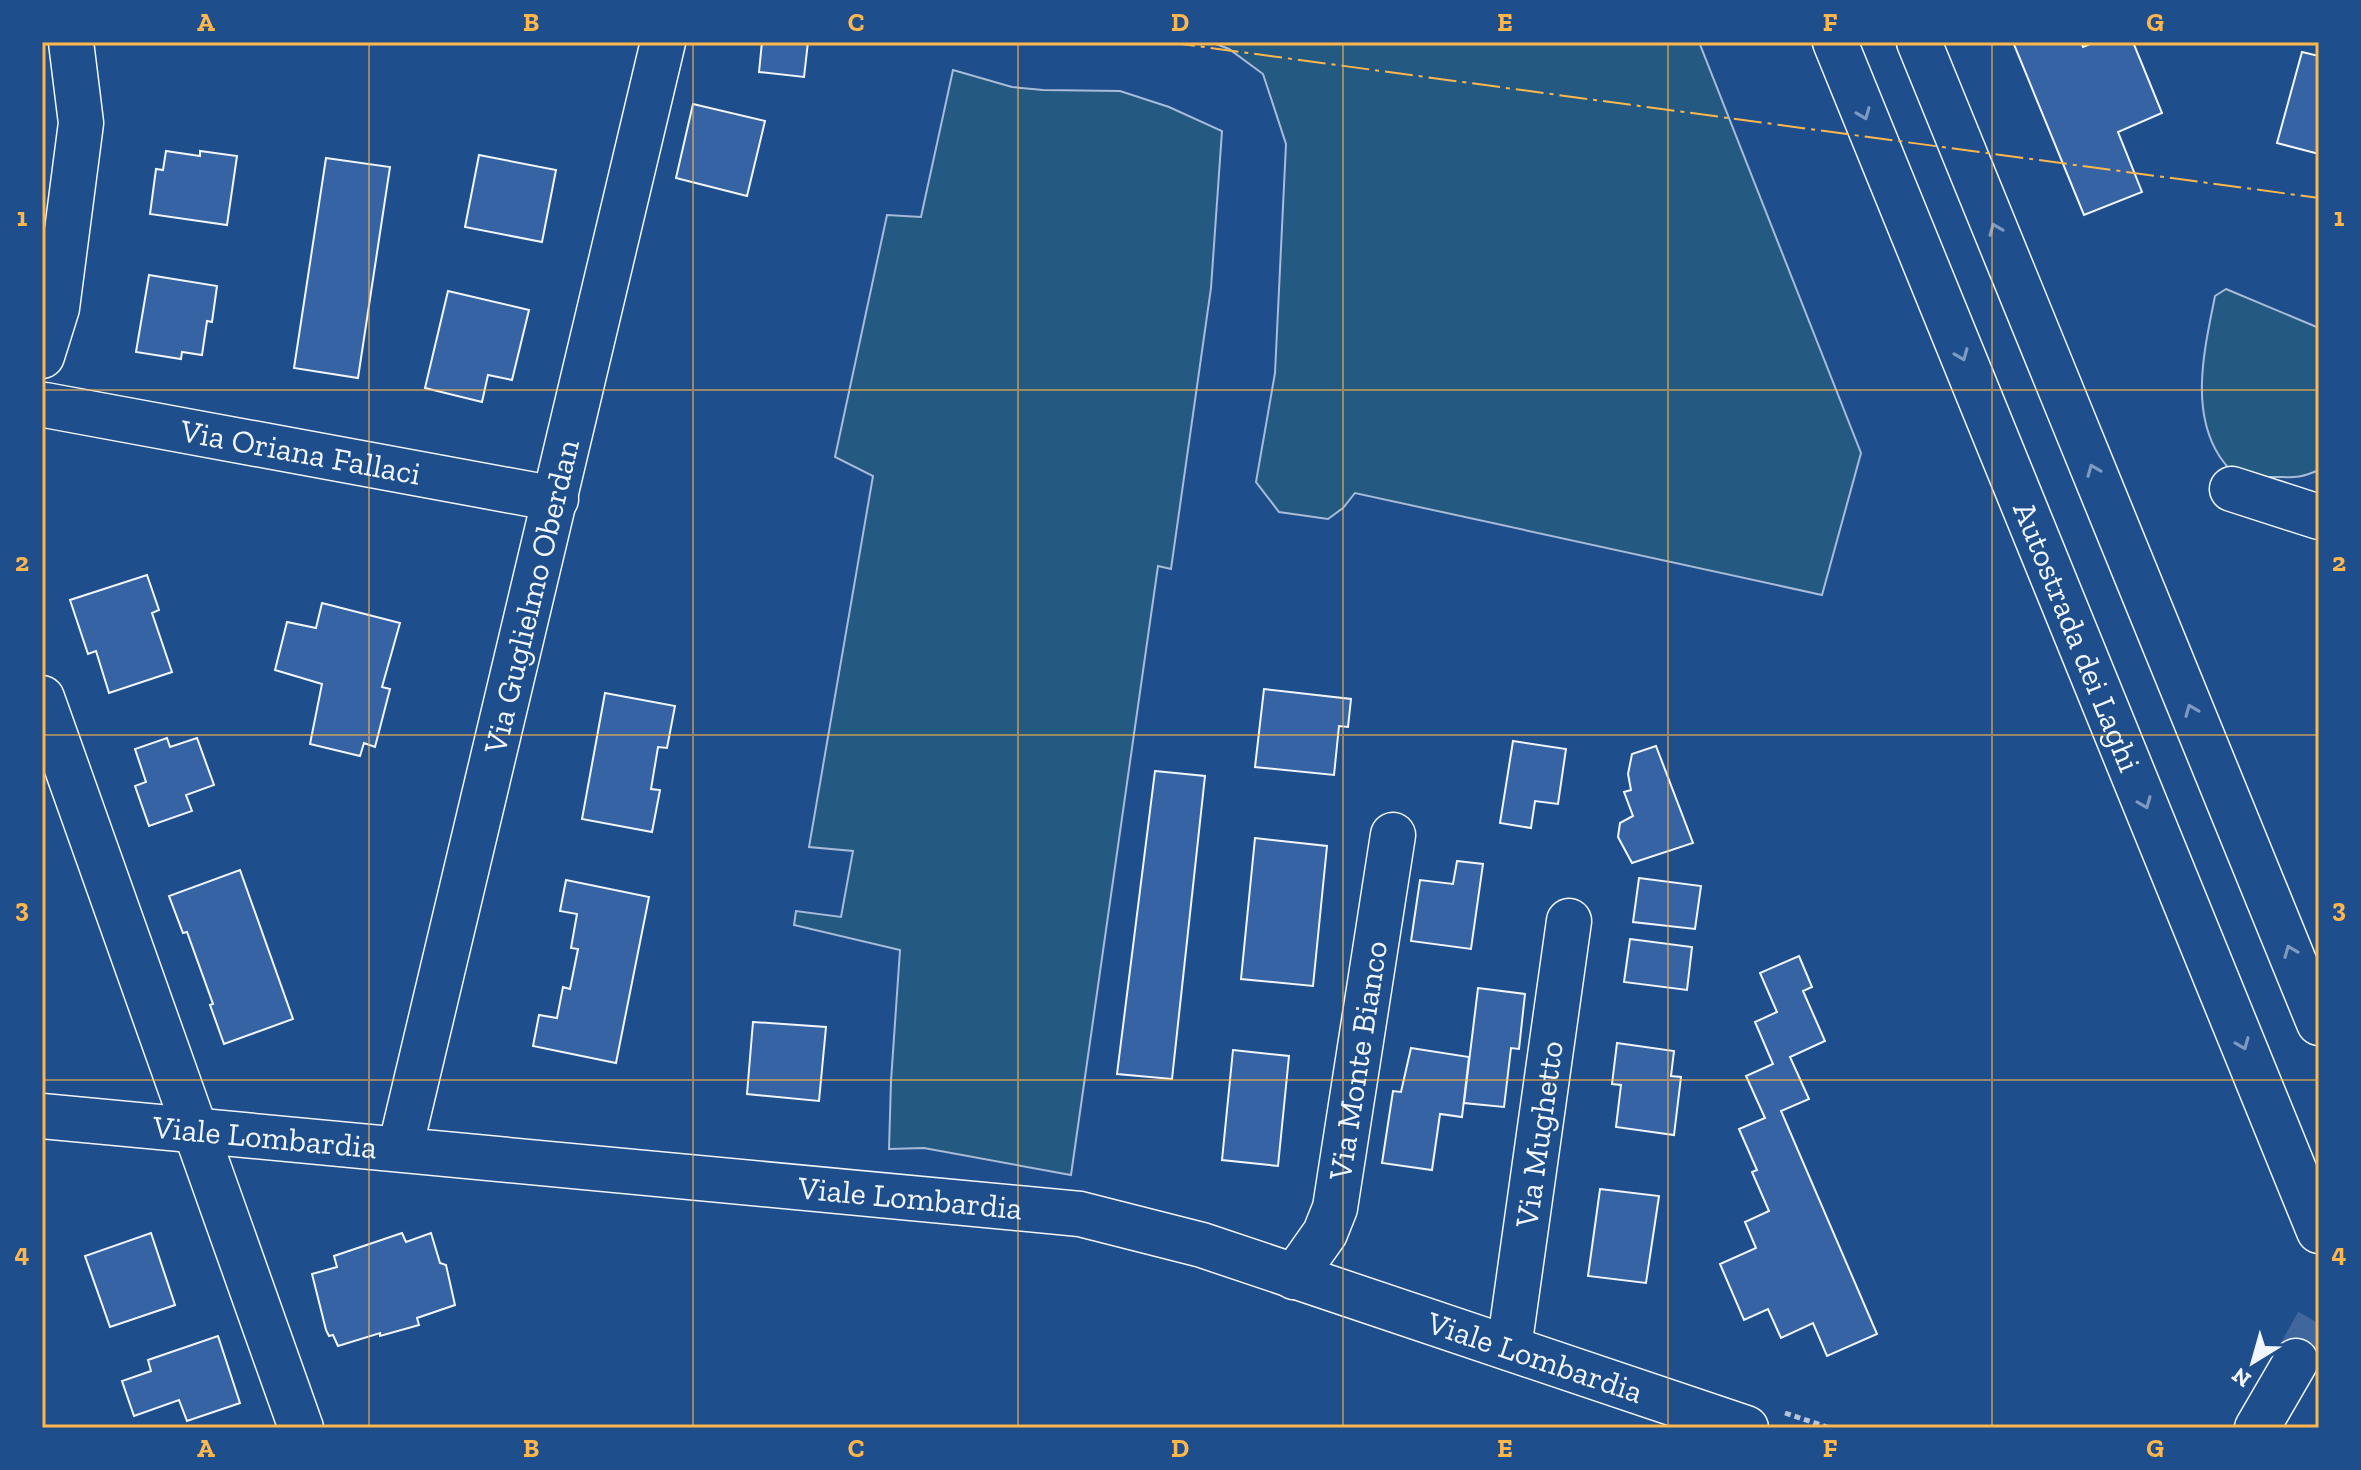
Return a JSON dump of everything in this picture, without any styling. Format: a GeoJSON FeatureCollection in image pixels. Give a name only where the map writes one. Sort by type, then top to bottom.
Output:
{"type":"FeatureCollection","features":[{"type":"Feature","properties":{"kind":"main road"},"geometry":{"type":"LineString","coordinates":[[42,356],[57,308],[81,123],[71,42]]}},
{"type":"Feature","properties":{"kind":"main road","name":"Via Guglielmo Oberdan"},"geometry":{"type":"LineString","coordinates":[[400,1149],[663,42]]}},
{"type":"Feature","properties":{"kind":"main road","name":"Autostrada dei Laghi"},"geometry":{"type":"LineString","coordinates":[[1835,42],[2319,1231]]}},
{"type":"Feature","properties":{"kind":"main road"},"geometry":{"type":"LineString","coordinates":[[1919,42],[2319,1023]]}},
{"type":"Feature","properties":{"kind":"main road","name":"Via Oriana Fallaci"},"geometry":{"type":"LineString","coordinates":[[43,399],[556,499]]}},
{"type":"Feature","properties":{"kind":"main road"},"geometry":{"type":"LineString","coordinates":[[2232,489],[2319,517]]}},
{"type":"Feature","properties":{"kind":"main road"},"geometry":{"type":"LineString","coordinates":[[42,698],[301,1428]]}},
{"type":"Feature","properties":{"kind":"main road","name":"Via Monte Bianco"},"geometry":{"type":"LineString","coordinates":[[1294,1277],[1325,1233],[1335,1208],[1393,835]]}},
{"type":"Feature","properties":{"kind":"main road","name":"Via Mughetto"},"geometry":{"type":"LineString","coordinates":[[1509,1348],[1569,921]]}},
{"type":"Feature","properties":{"kind":"main road","name":"Viale Lombardia"},"geometry":{"type":"LineString","coordinates":[[42,1116],[1050,1209],[1106,1219],[1164,1234],[1746,1428]]}},
{"type":"Feature","properties":{"kind":"main road"},"geometry":{"type":"LineString","coordinates":[[2257,1428],[2296,1361]]}},
{"type":"Feature","properties":{"kind":"shaded area"},"geometry":{"type":"Polygon","coordinates":[[[1211,42],[1699,42],[1861,453],[1822,595],[1355,493],[1343,508],[1328,519],[1279,512],[1256,482],[1275,373],[1286,144],[1263,74],[1229,49],[1211,42]]]}},
{"type":"Feature","properties":{"kind":"shaded area"},"geometry":{"type":"Polygon","coordinates":[[[953,70],[1012,87],[1120,91],[1169,107],[1222,131],[1211,288],[1171,569],[1158,566],[1071,1175],[924,1148],[889,1149],[900,950],[794,925],[796,911],[841,917],[853,851],[809,847],[873,476],[835,457],[887,215],[921,217],[953,70]]]}},
{"type":"Feature","properties":{"kind":"shaded area"},"geometry":{"type":"Polygon","coordinates":[[[2226,289],[2319,328],[2319,470],[2296,477],[2247,479],[2228,468],[2210,439],[2202,399],[2204,357],[2215,296],[2226,289]]]}},
{"type":"Feature","properties":{"kind":"building"},"geometry":{"type":"Polygon","coordinates":[[[762,42],[808,42],[804,77],[759,72],[762,42]]]}},
{"type":"Feature","properties":{"kind":"building"},"geometry":{"type":"Polygon","coordinates":[[[2013,42],[2081,42],[2083,47],[2095,42],[2133,42],[2162,113],[2118,132],[2142,192],[2084,215],[2013,42]]]}},
{"type":"Feature","properties":{"kind":"building"},"geometry":{"type":"Polygon","coordinates":[[[2302,52],[2319,56],[2319,154],[2277,143],[2302,52]]]}},
{"type":"Feature","properties":{"kind":"building"},"geometry":{"type":"Polygon","coordinates":[[[693,104],[765,121],[747,196],[676,178],[693,104]]]}},
{"type":"Feature","properties":{"kind":"building"},"geometry":{"type":"Polygon","coordinates":[[[166,151],[200,156],[200,151],[237,156],[227,225],[150,214],[156,169],[163,170],[166,151]]]}},
{"type":"Feature","properties":{"kind":"building"},"geometry":{"type":"Polygon","coordinates":[[[479,155],[556,170],[542,242],[465,227],[479,155]]]}},
{"type":"Feature","properties":{"kind":"building"},"geometry":{"type":"Polygon","coordinates":[[[326,158],[390,167],[358,378],[294,368],[326,158]]]}},
{"type":"Feature","properties":{"kind":"building"},"geometry":{"type":"Polygon","coordinates":[[[149,275],[217,286],[212,322],[207,321],[202,355],[182,352],[181,359],[136,352],[149,275]]]}},
{"type":"Feature","properties":{"kind":"building"},"geometry":{"type":"Polygon","coordinates":[[[448,291],[529,310],[512,380],[488,375],[482,402],[425,388],[448,291]]]}},
{"type":"Feature","properties":{"kind":"building"},"geometry":{"type":"Polygon","coordinates":[[[147,575],[159,610],[152,613],[172,672],[109,693],[96,651],[88,654],[70,600],[147,575]]]}},
{"type":"Feature","properties":{"kind":"building"},"geometry":{"type":"Polygon","coordinates":[[[322,603],[400,623],[382,687],[390,689],[375,747],[364,743],[360,756],[310,744],[322,684],[275,670],[287,622],[316,628],[322,603]]]}},
{"type":"Feature","properties":{"kind":"building"},"geometry":{"type":"Polygon","coordinates":[[[1264,689],[1351,699],[1348,727],[1339,726],[1334,775],[1255,767],[1264,689]]]}},
{"type":"Feature","properties":{"kind":"building"},"geometry":{"type":"Polygon","coordinates":[[[605,693],[675,706],[667,748],[658,747],[651,789],[660,790],[652,832],[582,819],[605,693]]]}},
{"type":"Feature","properties":{"kind":"building"},"geometry":{"type":"Polygon","coordinates":[[[167,738],[170,747],[197,738],[214,785],[186,795],[192,811],[149,826],[135,786],[146,782],[135,749],[167,738]]]}},
{"type":"Feature","properties":{"kind":"building"},"geometry":{"type":"Polygon","coordinates":[[[1513,741],[1566,749],[1558,804],[1535,801],[1531,828],[1500,823],[1513,741]]]}},
{"type":"Feature","properties":{"kind":"building"},"geometry":{"type":"Polygon","coordinates":[[[1656,746],[1693,843],[1632,863],[1618,837],[1620,823],[1633,816],[1624,792],[1631,790],[1628,774],[1632,754],[1656,746]]]}},
{"type":"Feature","properties":{"kind":"building"},"geometry":{"type":"Polygon","coordinates":[[[1155,771],[1205,776],[1172,1079],[1117,1074],[1155,771]]]}},
{"type":"Feature","properties":{"kind":"building"},"geometry":{"type":"Polygon","coordinates":[[[1255,838],[1327,846],[1313,986],[1241,979],[1255,838]]]}},
{"type":"Feature","properties":{"kind":"building"},"geometry":{"type":"Polygon","coordinates":[[[1457,861],[1483,864],[1471,949],[1411,941],[1420,880],[1453,884],[1457,861]]]}},
{"type":"Feature","properties":{"kind":"building"},"geometry":{"type":"Polygon","coordinates":[[[240,870],[293,1019],[224,1044],[187,932],[183,933],[169,896],[240,870]]]}},
{"type":"Feature","properties":{"kind":"building"},"geometry":{"type":"Polygon","coordinates":[[[1639,878],[1701,886],[1695,929],[1633,922],[1639,878]]]}},
{"type":"Feature","properties":{"kind":"building"},"geometry":{"type":"Polygon","coordinates":[[[566,880],[649,897],[616,1063],[533,1046],[539,1015],[557,1018],[563,987],[570,989],[578,949],[571,948],[577,914],[560,911],[566,880]]]}},
{"type":"Feature","properties":{"kind":"building"},"geometry":{"type":"Polygon","coordinates":[[[1630,939],[1692,947],[1687,990],[1624,982],[1630,939]]]}},
{"type":"Feature","properties":{"kind":"building"},"geometry":{"type":"Polygon","coordinates":[[[1799,956],[1812,987],[1803,991],[1825,1041],[1790,1057],[1809,1099],[1781,1111],[1877,1334],[1827,1356],[1813,1323],[1781,1338],[1768,1309],[1744,1320],[1720,1264],[1756,1248],[1745,1222],[1769,1211],[1752,1172],[1757,1170],[1739,1129],[1765,1118],[1746,1076],[1773,1064],[1755,1022],[1777,1012],[1760,973],[1799,956]]]}},
{"type":"Feature","properties":{"kind":"building"},"geometry":{"type":"Polygon","coordinates":[[[1478,988],[1525,994],[1519,1049],[1511,1048],[1504,1107],[1464,1103],[1478,988]]]}},
{"type":"Feature","properties":{"kind":"building"},"geometry":{"type":"Polygon","coordinates":[[[753,1022],[826,1027],[819,1101],[747,1094],[753,1022]]]}},
{"type":"Feature","properties":{"kind":"building"},"geometry":{"type":"Polygon","coordinates":[[[1617,1043],[1674,1051],[1671,1076],[1681,1077],[1674,1135],[1616,1127],[1621,1085],[1612,1084],[1617,1043]]]}},
{"type":"Feature","properties":{"kind":"building"},"geometry":{"type":"Polygon","coordinates":[[[1411,1048],[1469,1057],[1462,1117],[1440,1114],[1432,1170],[1382,1163],[1393,1091],[1401,1092],[1411,1048]]]}},
{"type":"Feature","properties":{"kind":"building"},"geometry":{"type":"Polygon","coordinates":[[[1233,1050],[1289,1056],[1278,1166],[1222,1160],[1233,1050]]]}},
{"type":"Feature","properties":{"kind":"building"},"geometry":{"type":"Polygon","coordinates":[[[1600,1189],[1659,1196],[1646,1283],[1588,1276],[1600,1189]]]}},
{"type":"Feature","properties":{"kind":"building"},"geometry":{"type":"Polygon","coordinates":[[[151,1233],[175,1305],[110,1327],[85,1256],[151,1233]]]}},
{"type":"Feature","properties":{"kind":"building"},"geometry":{"type":"Polygon","coordinates":[[[402,1233],[406,1242],[431,1233],[440,1263],[446,1265],[455,1305],[417,1318],[419,1325],[338,1346],[333,1335],[329,1336],[326,1330],[312,1274],[337,1267],[334,1256],[402,1233]]]}},
{"type":"Feature","properties":{"kind":"building"},"geometry":{"type":"Polygon","coordinates":[[[218,1336],[240,1403],[187,1421],[179,1400],[134,1416],[122,1381],[151,1371],[148,1360],[218,1336]]]}},
{"type":"Feature","properties":{"kind":"tunnel"},"geometry":{"type":"LineString","coordinates":[[2296,1361],[2319,1320]]}},
{"type":"Feature","properties":{"kind":"power"},"geometry":{"type":"LineString","coordinates":[[1167,42],[2319,198]]}}]}
